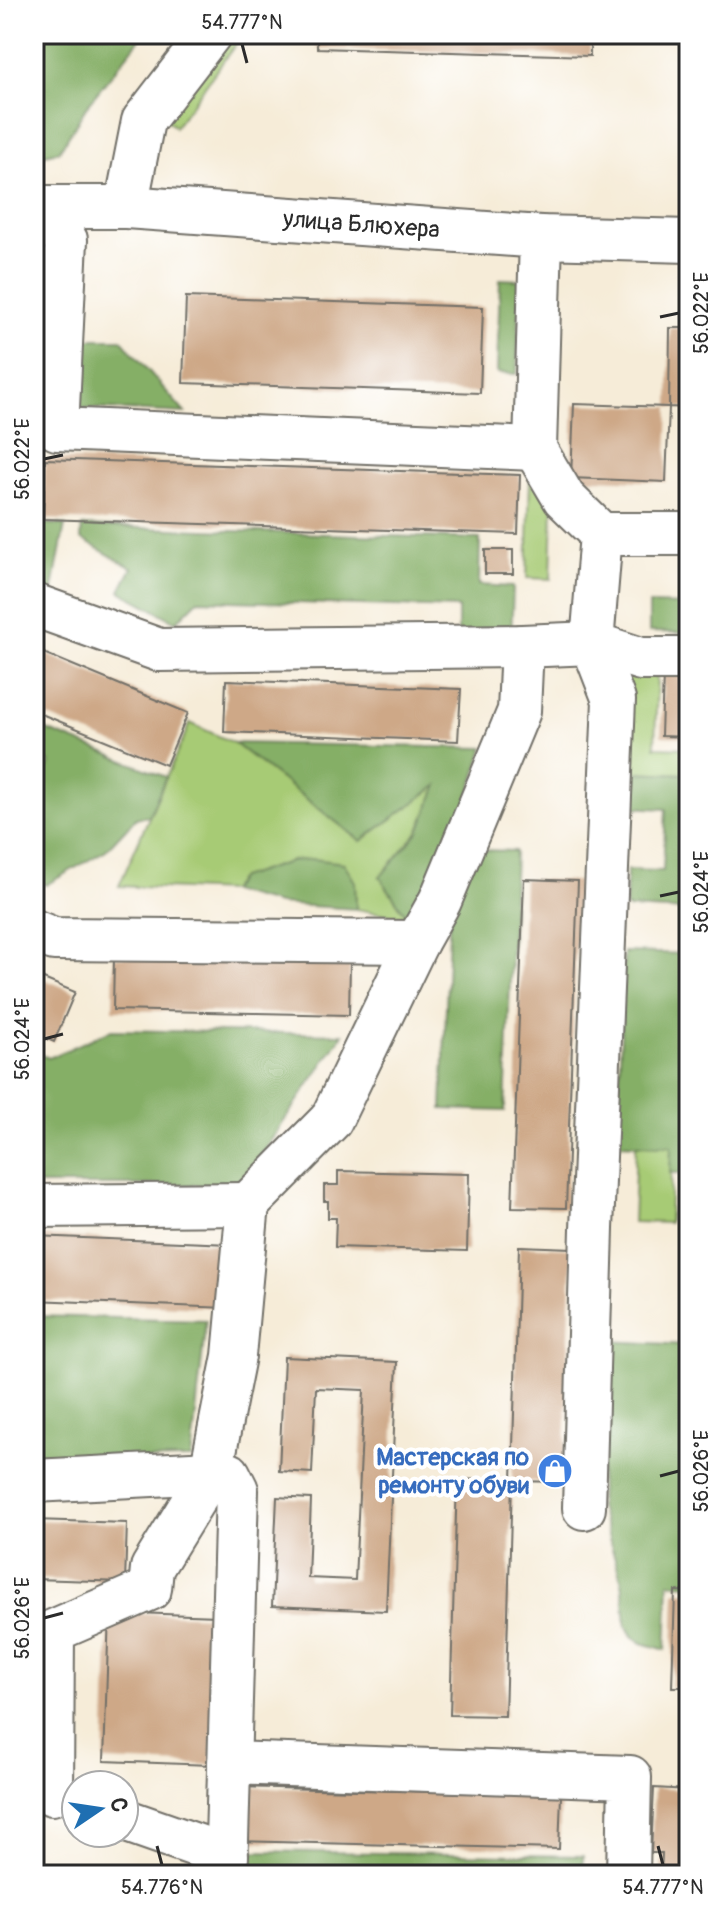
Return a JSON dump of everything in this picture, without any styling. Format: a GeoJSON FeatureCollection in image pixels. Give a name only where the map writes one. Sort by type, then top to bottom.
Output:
{"type":"FeatureCollection","features":[{"type":"Feature","properties":{"kind":"street"},"geometry":{"type":"LineString","coordinates":[[126,207],[143,121],[210,34]]}},
{"type":"Feature","properties":{"kind":"street"},"geometry":{"type":"LineString","coordinates":[[35,207],[66,240],[57,429],[535,449]]}},
{"type":"Feature","properties":{"kind":"street","name":"улица Блюхера"},"geometry":{"type":"LineString","coordinates":[[35,207],[126,207],[541,237],[689,241]]}},
{"type":"Feature","properties":{"kind":"street"},"geometry":{"type":"LineString","coordinates":[[541,237],[535,449],[564,498],[601,534],[689,534]]}},
{"type":"Feature","properties":{"kind":"street"},"geometry":{"type":"LineString","coordinates":[[584,1508],[591,1238],[614,700],[592,643],[601,534]]}},
{"type":"Feature","properties":{"kind":"street"},"geometry":{"type":"LineString","coordinates":[[34,605],[159,650],[592,643],[641,659],[689,659]]}},
{"type":"Feature","properties":{"kind":"street"},"geometry":{"type":"LineString","coordinates":[[54,1795],[53,1631],[150,1589],[152,1568],[211,1472],[234,1356],[248,1204],[331,1120],[440,901],[519,711],[522,646]]}},
{"type":"Feature","properties":{"kind":"street"},"geometry":{"type":"LineString","coordinates":[[34,931],[54,939],[417,942]]}},
{"type":"Feature","properties":{"kind":"street"},"geometry":{"type":"LineString","coordinates":[[34,1206],[248,1204]]}},
{"type":"Feature","properties":{"kind":"street"},"geometry":{"type":"LineString","coordinates":[[34,1481],[211,1472],[229,1474],[237,1490],[226,1866],[140,1827]]}},
{"type":"Feature","properties":{"kind":"street"},"geometry":{"type":"LineString","coordinates":[[229,1763],[630,1777],[628,1875]]}},
{"type":"Feature","properties":{"kind":"green space"},"geometry":{"type":"Polygon","coordinates":[[[34,34],[144,34],[89,103],[59,151],[36,156],[34,156],[34,34]]]}},
{"type":"Feature","properties":{"kind":"green space"},"geometry":{"type":"Polygon","coordinates":[[[224,34],[243,34],[175,127],[163,117],[224,34]]]}},
{"type":"Feature","properties":{"kind":"green space"},"geometry":{"type":"Polygon","coordinates":[[[500,279],[520,280],[517,374],[497,373],[500,279]]]}},
{"type":"Feature","properties":{"kind":"green space"},"geometry":{"type":"Polygon","coordinates":[[[85,339],[121,339],[185,413],[83,408],[75,401],[77,345],[85,339]]]}},
{"type":"Feature","properties":{"kind":"green space"},"geometry":{"type":"Polygon","coordinates":[[[530,477],[553,505],[551,579],[527,578],[530,477]]]}},
{"type":"Feature","properties":{"kind":"green space"},"geometry":{"type":"Polygon","coordinates":[[[34,518],[40,523],[65,525],[52,594],[34,588],[34,518]]]}},
{"type":"Feature","properties":{"kind":"green space"},"geometry":{"type":"Polygon","coordinates":[[[82,526],[480,539],[479,585],[513,587],[511,640],[458,638],[458,608],[198,600],[176,622],[120,591],[132,568],[81,539],[82,526]]]}},
{"type":"Feature","properties":{"kind":"green space"},"geometry":{"type":"Polygon","coordinates":[[[649,604],[689,605],[689,633],[649,632],[649,604]]]}},
{"type":"Feature","properties":{"kind":"green space"},"geometry":{"type":"Polygon","coordinates":[[[627,660],[657,675],[655,747],[686,748],[685,774],[629,772],[627,660]]]}},
{"type":"Feature","properties":{"kind":"green space"},"geometry":{"type":"Polygon","coordinates":[[[190,723],[234,743],[361,841],[439,784],[419,831],[380,877],[408,918],[356,909],[355,882],[292,861],[240,878],[229,891],[119,886],[190,723]]]}},
{"type":"Feature","properties":{"kind":"green space"},"geometry":{"type":"Polygon","coordinates":[[[34,725],[166,777],[149,816],[136,818],[106,850],[46,885],[34,881],[34,801],[50,762],[34,755],[34,725]]]}},
{"type":"Feature","properties":{"kind":"green space"},"geometry":{"type":"Polygon","coordinates":[[[234,743],[484,748],[437,898],[408,918],[380,877],[419,831],[438,785],[361,841],[234,743]]]}},
{"type":"Feature","properties":{"kind":"green space"},"geometry":{"type":"Polygon","coordinates":[[[686,748],[689,748],[689,911],[626,908],[627,870],[663,871],[666,809],[627,807],[629,772],[684,774],[686,748]]]}},
{"type":"Feature","properties":{"kind":"green space"},"geometry":{"type":"Polygon","coordinates":[[[479,850],[515,851],[505,1111],[442,1109],[450,904],[479,850]]]}},
{"type":"Feature","properties":{"kind":"green space"},"geometry":{"type":"Polygon","coordinates":[[[313,859],[344,863],[355,882],[356,909],[278,904],[229,891],[240,878],[292,861],[313,859]]]}},
{"type":"Feature","properties":{"kind":"green space"},"geometry":{"type":"Polygon","coordinates":[[[624,952],[689,954],[689,1173],[670,1173],[671,1146],[617,1144],[624,952]]]}},
{"type":"Feature","properties":{"kind":"green space"},"geometry":{"type":"Polygon","coordinates":[[[111,1030],[343,1034],[241,1185],[34,1185],[34,1052],[49,1058],[111,1030]]]}},
{"type":"Feature","properties":{"kind":"green space"},"geometry":{"type":"Polygon","coordinates":[[[636,1145],[672,1146],[669,1223],[633,1222],[636,1145]]]}},
{"type":"Feature","properties":{"kind":"green space"},"geometry":{"type":"Polygon","coordinates":[[[34,1316],[206,1320],[191,1459],[34,1461],[34,1316]]]}},
{"type":"Feature","properties":{"kind":"green space"},"geometry":{"type":"Polygon","coordinates":[[[606,1341],[689,1345],[689,1584],[669,1583],[666,1650],[642,1643],[632,1636],[626,1625],[622,1581],[599,1507],[606,1341]]]}},
{"type":"Feature","properties":{"kind":"green space"},"geometry":{"type":"Polygon","coordinates":[[[252,1851],[583,1856],[582,1875],[251,1875],[252,1851]]]}},
{"type":"Feature","properties":{"kind":"building"},"geometry":{"type":"Polygon","coordinates":[[[317,34],[590,34],[590,56],[317,48],[317,34]]]}},
{"type":"Feature","properties":{"kind":"building"},"geometry":{"type":"Polygon","coordinates":[[[186,297],[483,307],[480,393],[183,383],[186,297]]]}},
{"type":"Feature","properties":{"kind":"building"},"geometry":{"type":"Polygon","coordinates":[[[670,328],[689,328],[689,408],[669,407],[670,328]]]}},
{"type":"Feature","properties":{"kind":"building"},"geometry":{"type":"Polygon","coordinates":[[[574,404],[669,407],[666,482],[571,478],[574,404]]]}},
{"type":"Feature","properties":{"kind":"building"},"geometry":{"type":"Polygon","coordinates":[[[45,459],[520,475],[518,534],[43,519],[45,459]]]}},
{"type":"Feature","properties":{"kind":"building"},"geometry":{"type":"Polygon","coordinates":[[[485,550],[513,550],[513,574],[485,574],[485,550]]]}},
{"type":"Feature","properties":{"kind":"building"},"geometry":{"type":"Polygon","coordinates":[[[34,649],[188,713],[166,765],[34,711],[34,649]]]}},
{"type":"Feature","properties":{"kind":"building"},"geometry":{"type":"Polygon","coordinates":[[[663,674],[689,675],[689,737],[661,736],[663,674]]]}},
{"type":"Feature","properties":{"kind":"building"},"geometry":{"type":"Polygon","coordinates":[[[226,680],[461,689],[458,741],[224,732],[226,680]]]}},
{"type":"Feature","properties":{"kind":"building"},"geometry":{"type":"Polygon","coordinates":[[[524,879],[578,881],[566,1208],[512,1207],[524,879]]]}},
{"type":"Feature","properties":{"kind":"building"},"geometry":{"type":"Polygon","coordinates":[[[114,957],[350,961],[349,1015],[113,1010],[114,957]]]}},
{"type":"Feature","properties":{"kind":"building"},"geometry":{"type":"Polygon","coordinates":[[[34,975],[75,992],[54,1042],[34,1033],[34,975]]]}},
{"type":"Feature","properties":{"kind":"building"},"geometry":{"type":"Polygon","coordinates":[[[338,1171],[469,1174],[467,1251],[335,1247],[336,1218],[328,1218],[324,1185],[338,1185],[338,1171]]]}},
{"type":"Feature","properties":{"kind":"building"},"geometry":{"type":"Polygon","coordinates":[[[34,1236],[230,1244],[227,1308],[34,1300],[34,1236]]]}},
{"type":"Feature","properties":{"kind":"building"},"geometry":{"type":"Polygon","coordinates":[[[519,1246],[572,1248],[564,1482],[512,1481],[519,1246]]]}},
{"type":"Feature","properties":{"kind":"building"},"geometry":{"type":"Polygon","coordinates":[[[284,1357],[397,1362],[386,1611],[272,1606],[277,1497],[311,1499],[308,1578],[355,1580],[364,1390],[316,1388],[312,1473],[279,1471],[284,1357]]]}},
{"type":"Feature","properties":{"kind":"building"},"geometry":{"type":"Polygon","coordinates":[[[457,1479],[512,1481],[505,1716],[450,1715],[457,1479]]]}},
{"type":"Feature","properties":{"kind":"building"},"geometry":{"type":"Polygon","coordinates":[[[34,1520],[127,1523],[125,1582],[34,1579],[34,1520]]]}},
{"type":"Feature","properties":{"kind":"building"},"geometry":{"type":"Polygon","coordinates":[[[675,1591],[689,1592],[689,1687],[672,1687],[675,1591]]]}},
{"type":"Feature","properties":{"kind":"building"},"geometry":{"type":"Polygon","coordinates":[[[109,1612],[217,1616],[211,1765],[104,1761],[109,1612]]]}},
{"type":"Feature","properties":{"kind":"building"},"geometry":{"type":"Polygon","coordinates":[[[238,1787],[561,1795],[559,1849],[237,1841],[238,1787]]]}},
{"type":"Feature","properties":{"kind":"building"},"geometry":{"type":"Polygon","coordinates":[[[654,1788],[689,1790],[689,1875],[661,1875],[662,1853],[651,1853],[654,1788]]]}},
{"type":"Feature","properties":{"kind":"place","name":"Мастерская по ремонту обуви"},"geometry":{"type":"Point","coordinates":[555,1471]}}]}
